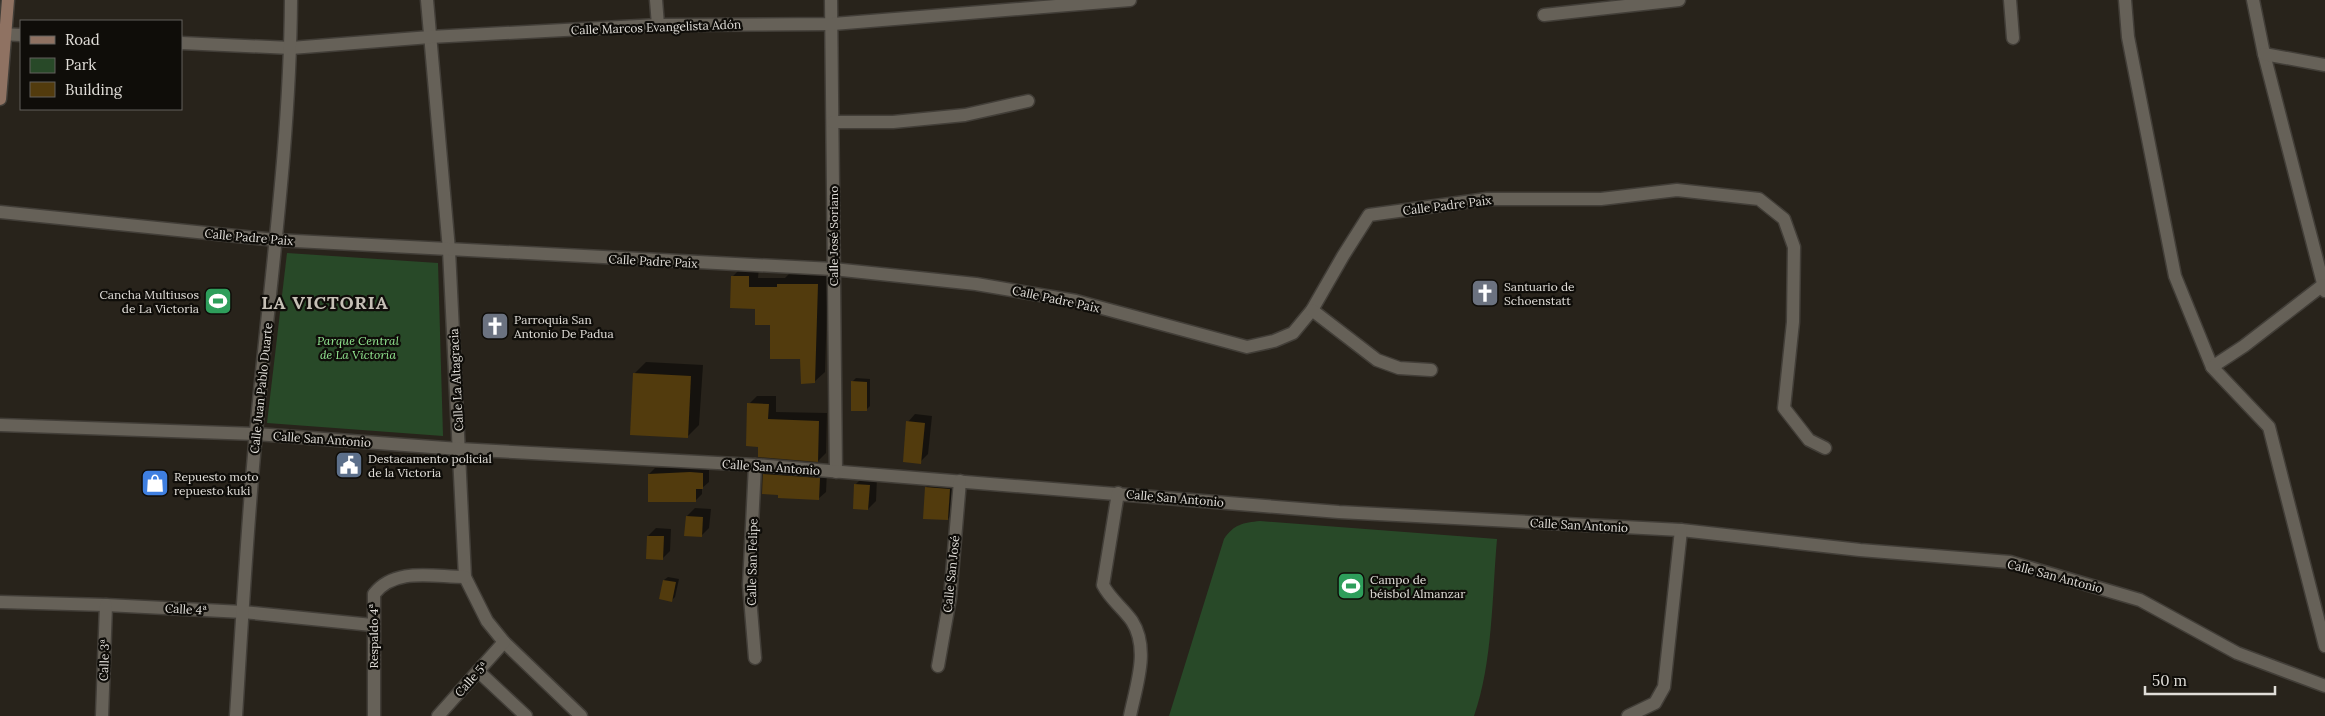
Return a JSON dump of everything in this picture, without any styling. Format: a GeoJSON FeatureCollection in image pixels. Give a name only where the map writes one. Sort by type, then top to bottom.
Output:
{"type":"FeatureCollection","features":[{"type":"Feature","properties":{"kind":"main road"},"geometry":{"type":"LineString","coordinates":[[0,99],[3,34],[8,0]]}},
{"type":"Feature","properties":{"kind":"street","name":"Calle Juan Pablo Duarte"},"geometry":{"type":"LineString","coordinates":[[236,716],[256,434],[276,240],[291,48],[291,0]]}},
{"type":"Feature","properties":{"kind":"street","name":"Calle La Altagracia"},"geometry":{"type":"LineString","coordinates":[[427,0],[449,250],[465,577],[487,621],[504,642],[581,716]]}},
{"type":"Feature","properties":{"kind":"street"},"geometry":{"type":"LineString","coordinates":[[656,0],[658,25]]}},
{"type":"Feature","properties":{"kind":"street","name":"Calle José Soriano"},"geometry":{"type":"LineString","coordinates":[[831,0],[833,24],[832,270],[836,472]]}},
{"type":"Feature","properties":{"kind":"street","name":"Calle Marcos Evangelista Adón"},"geometry":{"type":"LineString","coordinates":[[182,43],[291,48],[430,37],[658,25],[833,24],[1130,0]]}},
{"type":"Feature","properties":{"kind":"street"},"geometry":{"type":"LineString","coordinates":[[1544,15],[1600,4],[1679,0]]}},
{"type":"Feature","properties":{"kind":"street"},"geometry":{"type":"LineString","coordinates":[[2010,0],[2013,38]]}},
{"type":"Feature","properties":{"kind":"street"},"geometry":{"type":"LineString","coordinates":[[2125,0],[2128,37],[2175,276],[2212,367],[2269,427],[2325,646]]}},
{"type":"Feature","properties":{"kind":"street"},"geometry":{"type":"LineString","coordinates":[[2212,367],[2324,288],[2264,54],[2253,0]]}},
{"type":"Feature","properties":{"kind":"street"},"geometry":{"type":"LineString","coordinates":[[3,34],[20,35]]}},
{"type":"Feature","properties":{"kind":"street"},"geometry":{"type":"LineString","coordinates":[[2264,54],[2325,65]]}},
{"type":"Feature","properties":{"kind":"street"},"geometry":{"type":"LineString","coordinates":[[833,122],[893,122],[965,115],[1028,102]]}},
{"type":"Feature","properties":{"kind":"street","name":"Calle Padre Paix"},"geometry":{"type":"LineString","coordinates":[[0,212],[276,240],[832,270],[976,284],[1076,301],[1247,347],[1274,341],[1293,333],[1312,310],[1342,256],[1369,215],[1487,199],[1602,199],[1677,190],[1759,199],[1784,219],[1794,247],[1793,322],[1784,408],[1809,440],[1825,448]]}},
{"type":"Feature","properties":{"kind":"street"},"geometry":{"type":"LineString","coordinates":[[1312,310],[1377,360],[1399,368],[1431,370]]}},
{"type":"Feature","properties":{"kind":"street","name":"Calle San Antonio"},"geometry":{"type":"LineString","coordinates":[[0,425],[256,434],[460,449],[755,465],[1340,512],[1681,530],[1860,550],[2010,562],[2140,600],[2237,653],[2325,686]]}},
{"type":"Feature","properties":{"kind":"street","name":"Calle San Felipe"},"geometry":{"type":"LineString","coordinates":[[755,465],[749,585],[756,658]]}},
{"type":"Feature","properties":{"kind":"street","name":"Calle San José"},"geometry":{"type":"LineString","coordinates":[[938,666],[951,590],[960,481]]}},
{"type":"Feature","properties":{"kind":"street"},"geometry":{"type":"LineString","coordinates":[[1118,493],[1103,585],[1132,622],[1140,638],[1141,661],[1130,716]]}},
{"type":"Feature","properties":{"kind":"street"},"geometry":{"type":"LineString","coordinates":[[1628,716],[1655,703],[1664,687],[1681,530]]}},
{"type":"Feature","properties":{"kind":"street","name":"Respaldo 4ª"},"geometry":{"type":"LineString","coordinates":[[374,716],[372,625],[374,594],[383,583],[401,576],[465,577]]}},
{"type":"Feature","properties":{"kind":"street","name":"Calle 4ª"},"geometry":{"type":"LineString","coordinates":[[0,602],[243,612],[372,625]]}},
{"type":"Feature","properties":{"kind":"street","name":"Calle 3ª"},"geometry":{"type":"LineString","coordinates":[[102,716],[106,605]]}},
{"type":"Feature","properties":{"kind":"street","name":"Calle 5ª"},"geometry":{"type":"LineString","coordinates":[[438,716],[504,642]]}},
{"type":"Feature","properties":{"kind":"street"},"geometry":{"type":"LineString","coordinates":[[478,671],[526,716]]}},
{"type":"Feature","properties":{"kind":"green space","name":"Parque Central de La Victoria"},"geometry":{"type":"Polygon","coordinates":[[[287,253],[438,263],[443,436],[267,423],[287,253]]]}},
{"type":"Feature","properties":{"kind":"green space","name":"Campo de béisbol Almanzar"},"geometry":{"type":"Polygon","coordinates":[[[1260,521],[1497,539],[1488,651],[1485,673],[1474,716],[1169,716],[1224,539],[1231,530],[1239,525],[1260,521]]]}},
{"type":"Feature","properties":{"kind":"building"},"geometry":{"type":"Polygon","coordinates":[[[731,276],[749,276],[749,287],[777,287],[777,284],[818,284],[815,383],[801,384],[800,359],[770,359],[770,325],[755,325],[755,309],[730,308],[731,276]]]}},
{"type":"Feature","properties":{"kind":"building"},"geometry":{"type":"Polygon","coordinates":[[[633,373],[691,376],[688,438],[630,435],[633,373]]]}},
{"type":"Feature","properties":{"kind":"building"},"geometry":{"type":"Polygon","coordinates":[[[851,381],[867,382],[867,411],[851,411],[851,381]]]}},
{"type":"Feature","properties":{"kind":"building"},"geometry":{"type":"Polygon","coordinates":[[[747,403],[769,404],[768,419],[819,421],[818,462],[758,457],[758,447],[746,446],[747,403]]]}},
{"type":"Feature","properties":{"kind":"building"},"geometry":{"type":"Polygon","coordinates":[[[906,421],[925,423],[921,464],[903,462],[906,421]]]}},
{"type":"Feature","properties":{"kind":"building"},"geometry":{"type":"Polygon","coordinates":[[[703,473],[703,489],[696,489],[696,502],[648,502],[648,474],[703,473]]]}},
{"type":"Feature","properties":{"kind":"building"},"geometry":{"type":"Polygon","coordinates":[[[763,474],[820,478],[819,500],[778,498],[778,495],[762,494],[763,474]]]}},
{"type":"Feature","properties":{"kind":"building"},"geometry":{"type":"Polygon","coordinates":[[[854,484],[870,485],[868,510],[853,509],[854,484]]]}},
{"type":"Feature","properties":{"kind":"building"},"geometry":{"type":"Polygon","coordinates":[[[925,487],[950,489],[948,520],[923,519],[925,487]]]}},
{"type":"Feature","properties":{"kind":"building"},"geometry":{"type":"Polygon","coordinates":[[[686,516],[703,517],[702,537],[684,536],[686,516]]]}},
{"type":"Feature","properties":{"kind":"building"},"geometry":{"type":"Polygon","coordinates":[[[647,536],[664,536],[663,560],[646,559],[647,536]]]}},
{"type":"Feature","properties":{"kind":"building"},"geometry":{"type":"Polygon","coordinates":[[[663,580],[676,582],[672,602],[659,599],[663,580]]]}},
{"type":"Feature","properties":{"kind":"place","name":"Santuario de Schoenstatt"},"geometry":{"type":"Point","coordinates":[1485,293]}},
{"type":"Feature","properties":{"kind":"place","name":"Cancha Multiusos de La Victoria"},"geometry":{"type":"Point","coordinates":[218,301]}},
{"type":"Feature","properties":{"kind":"place","name":"Parroquia San Antonio De Padua"},"geometry":{"type":"Point","coordinates":[495,326]}},
{"type":"Feature","properties":{"kind":"place","name":"Destacamento policial de la Victoria"},"geometry":{"type":"Point","coordinates":[349,465]}},
{"type":"Feature","properties":{"kind":"place","name":"Repuesto moto repuesto kuki"},"geometry":{"type":"Point","coordinates":[155,483]}},
{"type":"Feature","properties":{"kind":"place","name":"Campo de béisbol Almanzar"},"geometry":{"type":"Point","coordinates":[1351,586]}},
{"type":"Feature","properties":{"kind":"district","name":"LA VICTORIA"},"geometry":{"type":"Point","coordinates":[325,302]}}]}
